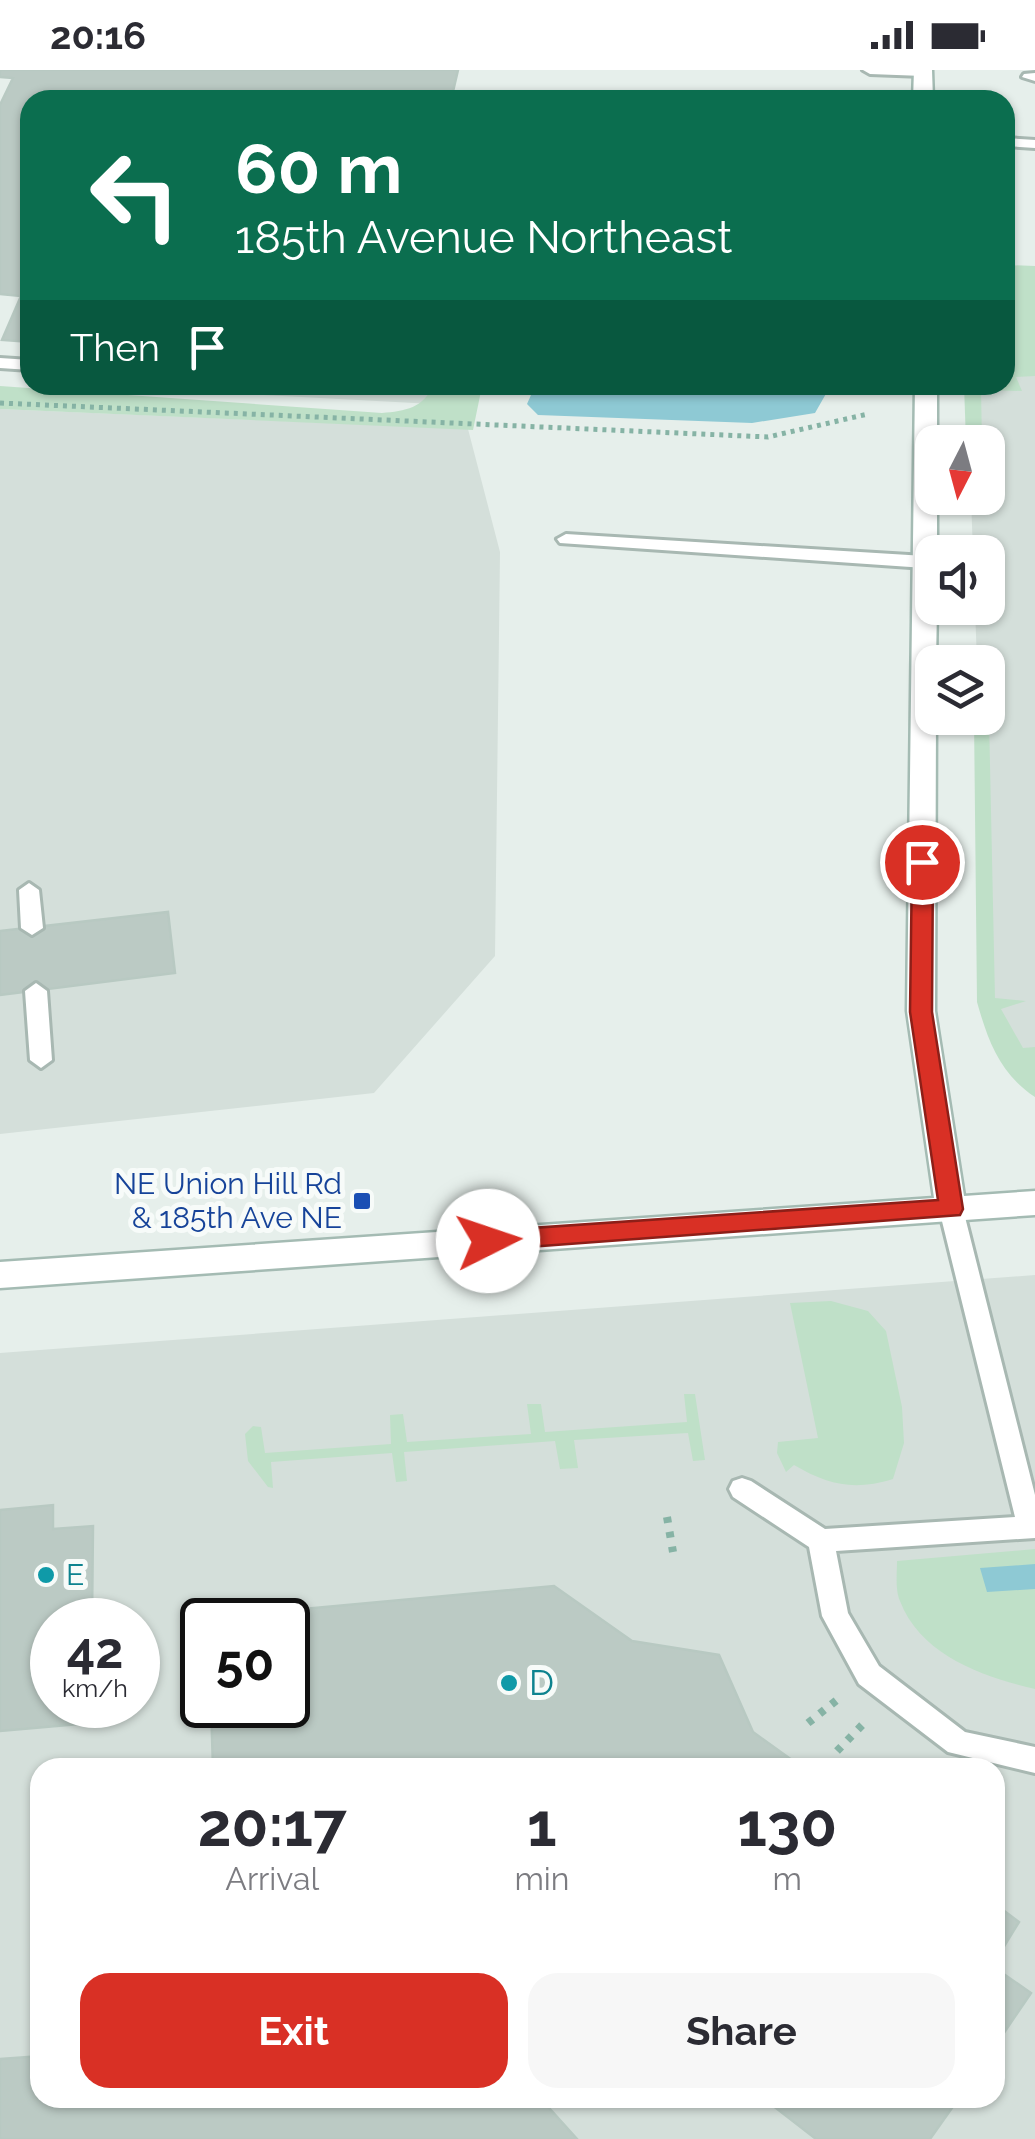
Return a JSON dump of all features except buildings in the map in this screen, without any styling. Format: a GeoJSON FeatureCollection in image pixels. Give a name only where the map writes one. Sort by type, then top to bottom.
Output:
{"type":"FeatureCollection","features":[{"type":"Feature","properties":{"kind":"street"},"geometry":{"type":"LineString","coordinates":[[925,535],[926,395]]}},
{"type":"Feature","properties":{"kind":"street"},"geometry":{"type":"LineString","coordinates":[[924,625],[921,1012],[951,1209]]}},
{"type":"Feature","properties":{"kind":"street"},"geometry":{"type":"LineString","coordinates":[[0,1274],[1035,1203]]}},
{"type":"Feature","properties":{"kind":"lane"},"geometry":{"type":"LineString","coordinates":[[870,70],[923,71]]}},
{"type":"Feature","properties":{"kind":"lane"},"geometry":{"type":"LineString","coordinates":[[566,539],[915,561]]}},
{"type":"Feature","properties":{"kind":"lane"},"geometry":{"type":"LineString","coordinates":[[29,890],[32,928]]}},
{"type":"Feature","properties":{"kind":"lane"},"geometry":{"type":"LineString","coordinates":[[36,991],[41,1060]]}},
{"type":"Feature","properties":{"kind":"lane"},"geometry":{"type":"LineString","coordinates":[[742,1489],[821,1542],[1032,1527],[951,1209]]}},
{"type":"Feature","properties":{"kind":"lane"},"geometry":{"type":"LineString","coordinates":[[821,1542],[835,1616],[870,1675],[958,1743],[1035,1760]]}},
{"type":"Feature","properties":{"kind":"path"},"geometry":{"type":"LineString","coordinates":[[0,403],[768,437],[868,414]]}},
{"type":"Feature","properties":{"kind":"path"},"geometry":{"type":"LineString","coordinates":[[667,1518],[672,1552]]}},
{"type":"Feature","properties":{"kind":"path"},"geometry":{"type":"LineString","coordinates":[[808,1724],[844,1694]]}},
{"type":"Feature","properties":{"kind":"path"},"geometry":{"type":"LineString","coordinates":[[837,1751],[869,1718]]}},
{"type":"Feature","properties":{"kind":"shaded area"},"geometry":{"type":"Polygon","coordinates":[[[1035,314],[1035,1085],[989,1012],[988,735],[1005,735],[1005,645],[976,645],[976,625],[1005,625],[1005,535],[972,535],[972,515],[1005,515],[1005,425],[968,425],[967,395],[1015,395],[1015,361],[1035,314]]]}},
{"type":"Feature","properties":{"kind":"shaded area"},"geometry":{"type":"Polygon","coordinates":[[[264,395],[454,395],[452,405],[264,395]]]}},
{"type":"Feature","properties":{"kind":"shaded area"},"geometry":{"type":"Polygon","coordinates":[[[0,409],[468,429],[500,552],[495,956],[374,1093],[0,1134],[0,409]]]}},
{"type":"Feature","properties":{"kind":"shaded area"},"geometry":{"type":"Polygon","coordinates":[[[1035,1275],[1035,2139],[0,2139],[0,1353],[1035,1275]]]}},
{"type":"Feature","properties":{"kind":"green space"},"geometry":{"type":"Polygon","coordinates":[[[1015,265],[1035,266],[1035,376],[1016,377],[1022,391],[1015,391],[1015,265]]]}},
{"type":"Feature","properties":{"kind":"green space"},"geometry":{"type":"Polygon","coordinates":[[[0,386],[20,387],[20,395],[127,395],[382,413],[413,407],[427,395],[480,395],[473,430],[0,409],[0,386]]]}},
{"type":"Feature","properties":{"kind":"green space"},"geometry":{"type":"Polygon","coordinates":[[[964,395],[981,395],[982,425],[965,425],[964,395]]]}},
{"type":"Feature","properties":{"kind":"green space"},"geometry":{"type":"Polygon","coordinates":[[[974,735],[989,735],[995,998],[1026,1001],[1001,1009],[1023,1048],[1035,1047],[1035,1097],[1013,1078],[997,1056],[977,1002],[974,735]]]}},
{"type":"Feature","properties":{"kind":"green space"},"geometry":{"type":"Polygon","coordinates":[[[831,1301],[868,1311],[886,1331],[902,1407],[904,1443],[893,1479],[854,1485],[818,1477],[794,1465],[786,1472],[777,1453],[778,1442],[818,1438],[790,1303],[831,1301]]]}},
{"type":"Feature","properties":{"kind":"green space"},"geometry":{"type":"Polygon","coordinates":[[[684,1394],[695,1394],[705,1460],[693,1461],[688,1433],[574,1440],[578,1468],[560,1469],[555,1441],[404,1452],[407,1481],[396,1482],[392,1453],[271,1462],[273,1488],[248,1461],[245,1434],[253,1426],[261,1427],[265,1453],[391,1444],[390,1415],[403,1414],[407,1442],[531,1434],[527,1404],[541,1404],[545,1432],[687,1422],[684,1394]]]}},
{"type":"Feature","properties":{"kind":"green space"},"geometry":{"type":"Polygon","coordinates":[[[1035,1549],[1035,1689],[975,1670],[938,1650],[910,1620],[900,1601],[897,1561],[1035,1549]]]}},
{"type":"Feature","properties":{"kind":"water"},"geometry":{"type":"Polygon","coordinates":[[[531,395],[825,395],[815,413],[752,423],[538,415],[527,404],[531,395]]]}},
{"type":"Feature","properties":{"kind":"water"},"geometry":{"type":"Polygon","coordinates":[[[1035,1564],[1035,1589],[987,1592],[980,1568],[1035,1564]]]}},
{"type":"Feature","properties":{"kind":"place","name":"NE Union Hill Rd & 185th Ave NE"},"geometry":{"type":"Point","coordinates":[362,1201]}},
{"type":"Feature","properties":{"kind":"place","name":"E"},"geometry":{"type":"Point","coordinates":[46,1575]}},
{"type":"Feature","properties":{"kind":"place","name":"D"},"geometry":{"type":"Point","coordinates":[509,1683]}},
{"type":"Feature","properties":{"kind":"route"},"geometry":{"type":"LineString","coordinates":[[488,1241],[951,1209],[921,1012],[922,862]]}}]}
